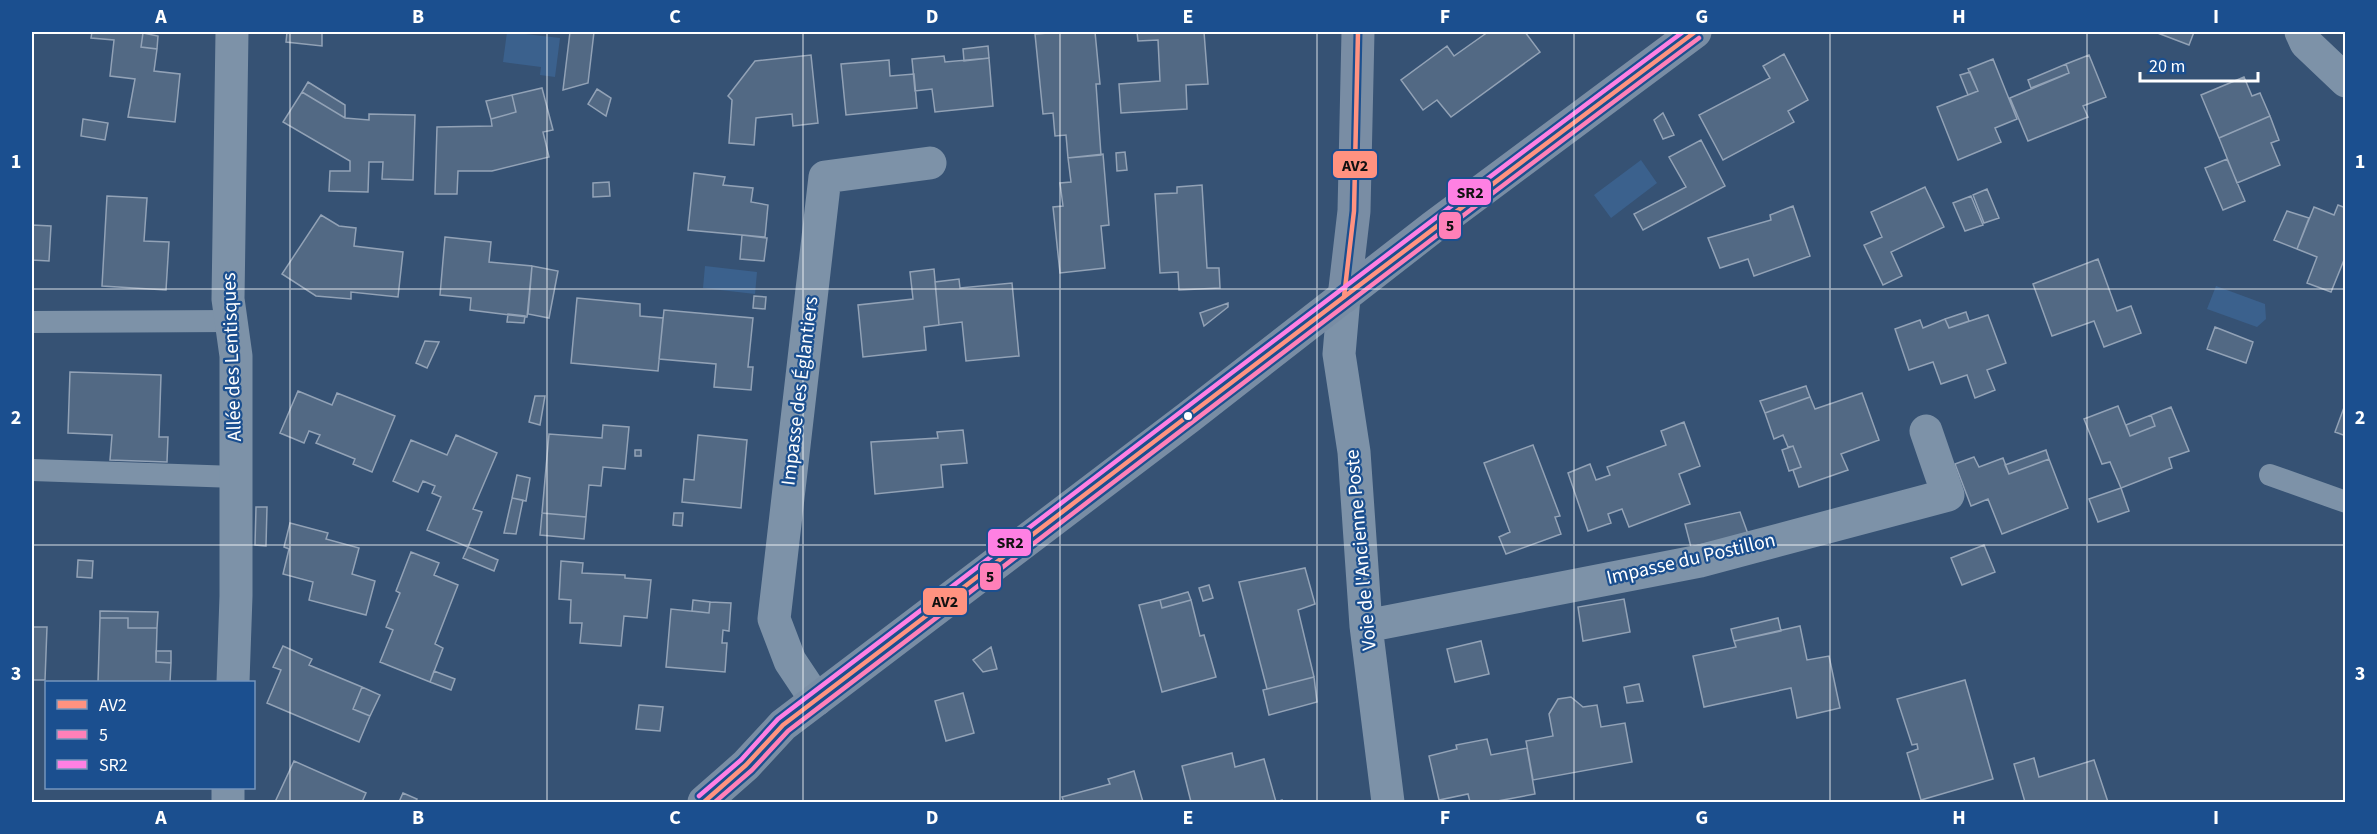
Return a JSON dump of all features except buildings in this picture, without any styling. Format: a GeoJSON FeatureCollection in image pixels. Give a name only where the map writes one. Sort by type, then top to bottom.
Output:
{"type":"FeatureCollection","features":[{"type":"Feature","properties":{"kind":"street","name":"Allée des Lentisques"},"geometry":{"type":"LineString","coordinates":[[232,32],[228,299],[236,356],[236,596],[232,681]]}},
{"type":"Feature","properties":{"kind":"street"},"geometry":{"type":"LineString","coordinates":[[1344,297],[1354,211],[1358,32]]}},
{"type":"Feature","properties":{"kind":"street"},"geometry":{"type":"LineString","coordinates":[[704,802],[746,765],[783,725],[1695,32]]}},
{"type":"Feature","properties":{"kind":"street"},"geometry":{"type":"LineString","coordinates":[[2301,32],[2306,43],[2346,81]]}},
{"type":"Feature","properties":{"kind":"street","name":"Impasse des Églantiers"},"geometry":{"type":"LineString","coordinates":[[816,700],[790,661],[774,619],[825,177],[930,163]]}},
{"type":"Feature","properties":{"kind":"street","name":"Voie de l'Ancienne Poste"},"geometry":{"type":"LineString","coordinates":[[1344,297],[1339,354],[1354,452],[1366,626],[1388,802]]}},
{"type":"Feature","properties":{"kind":"street","name":"Impasse du Postillon"},"geometry":{"type":"LineString","coordinates":[[1366,626],[1700,561],[1948,495],[1926,431]]}},
{"type":"Feature","properties":{"kind":"lane"},"geometry":{"type":"LineString","coordinates":[[32,322],[231,321]]}},
{"type":"Feature","properties":{"kind":"lane"},"geometry":{"type":"LineString","coordinates":[[32,470],[236,477]]}},
{"type":"Feature","properties":{"kind":"lane"},"geometry":{"type":"LineString","coordinates":[[2270,475],[2346,502]]}},
{"type":"Feature","properties":{"kind":"water"},"geometry":{"type":"Polygon","coordinates":[[[507,32],[560,38],[555,77],[540,75],[541,67],[503,62],[507,32]]]}},
{"type":"Feature","properties":{"kind":"water"},"geometry":{"type":"Polygon","coordinates":[[[1641,160],[1657,183],[1611,218],[1594,195],[1641,160]]]}},
{"type":"Feature","properties":{"kind":"water"},"geometry":{"type":"Polygon","coordinates":[[[705,266],[757,272],[755,294],[703,288],[705,266]]]}},
{"type":"Feature","properties":{"kind":"water"},"geometry":{"type":"Polygon","coordinates":[[[2216,286],[2265,304],[2266,319],[2257,327],[2207,309],[2216,286]]]}},
{"type":"Feature","properties":{"kind":"transit line","name":"AV2"},"geometry":{"type":"LineString","coordinates":[[1344,297],[1354,211],[1358,32]]}},
{"type":"Feature","properties":{"kind":"transit line","name":"SR2"},"geometry":{"type":"LineString","coordinates":[[699,796],[741,760],[778,719],[1683,32]]}},
{"type":"Feature","properties":{"kind":"transit line","name":"AV2"},"geometry":{"type":"LineString","coordinates":[[704,802],[746,765],[783,725],[1695,32]]}},
{"type":"Feature","properties":{"kind":"transit line","name":"5"},"geometry":{"type":"LineString","coordinates":[[715,802],[752,770],[788,731],[1699,38]]}}]}
